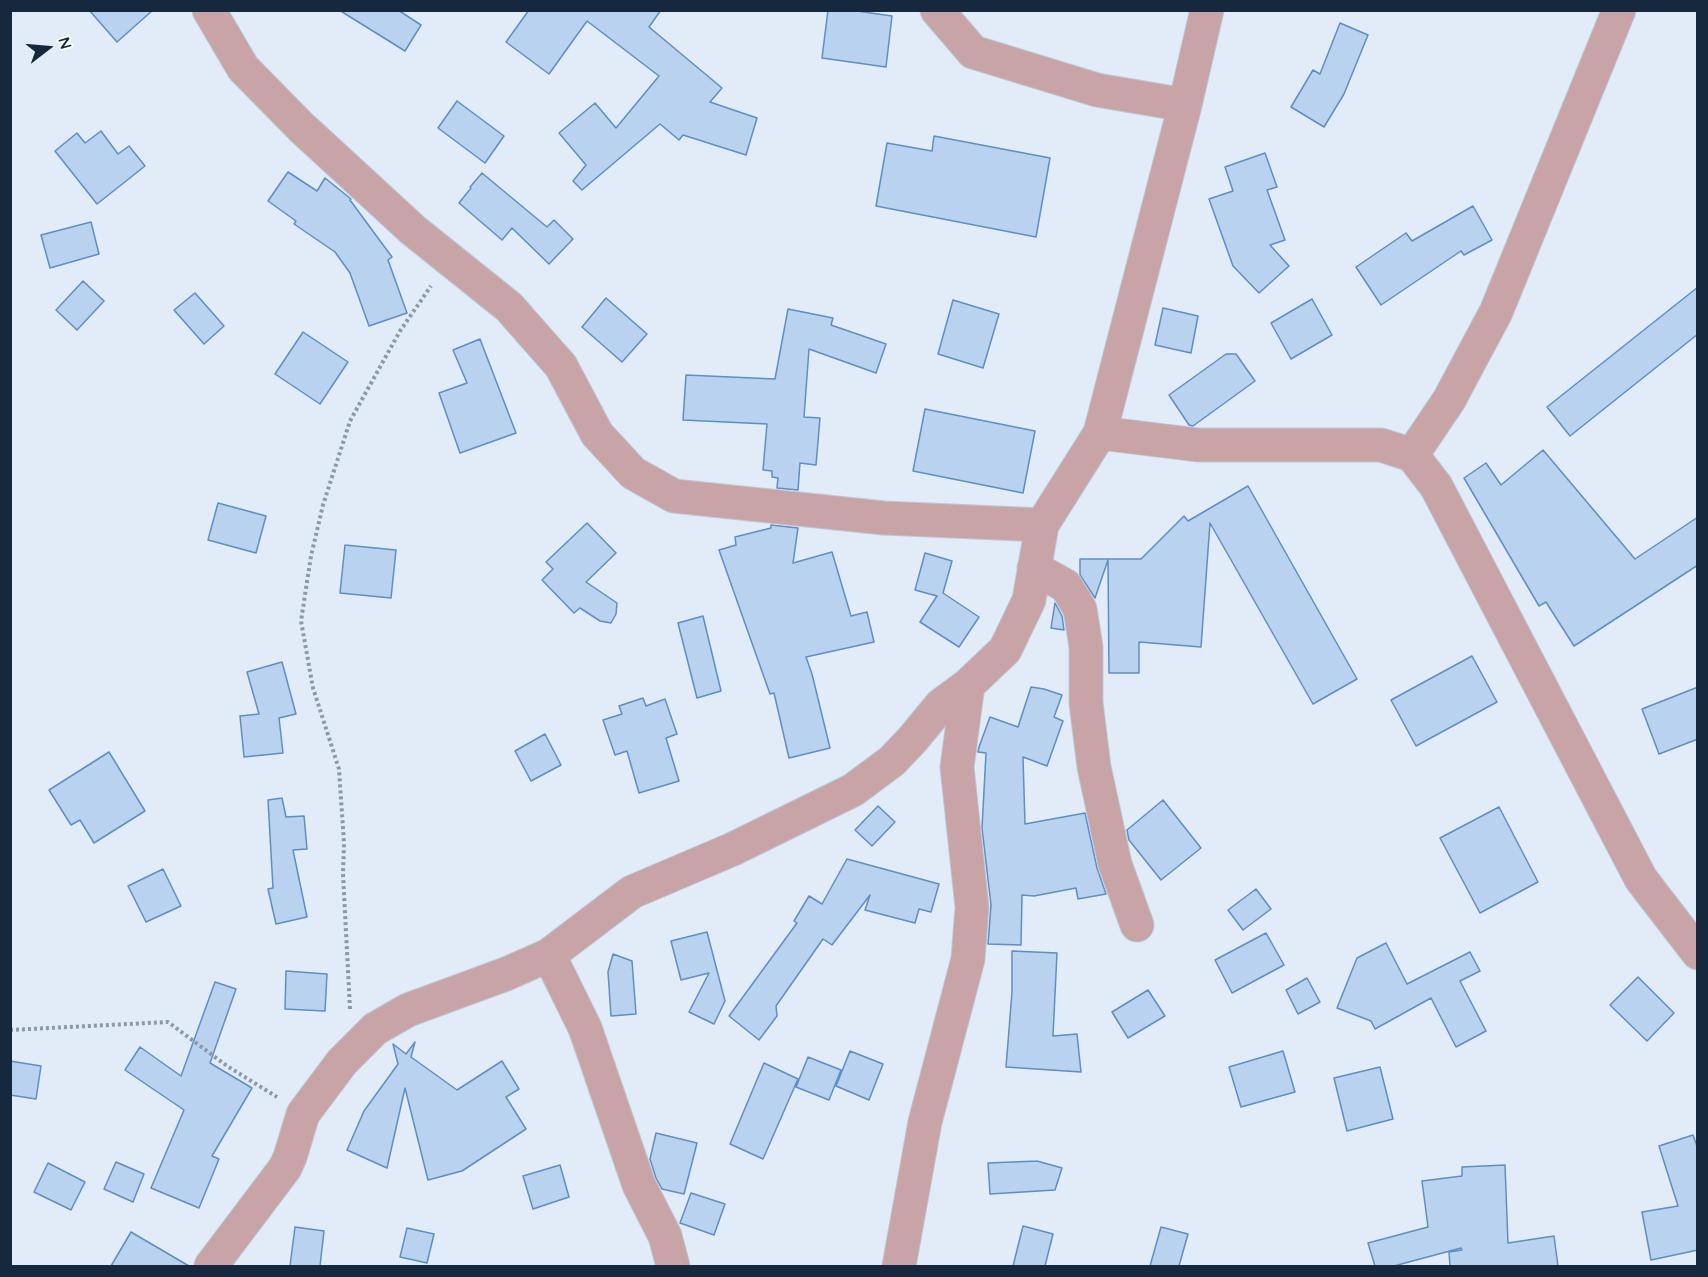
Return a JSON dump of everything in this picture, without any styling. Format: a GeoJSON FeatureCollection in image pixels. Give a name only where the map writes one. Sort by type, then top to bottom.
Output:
{"type":"FeatureCollection","features":[{"type":"Feature","properties":{"kind":"street"},"geometry":{"type":"LineString","coordinates":[[209,10],[243,68],[333,157],[413,230],[509,307],[561,366],[597,434],[633,473],[674,496],[884,518],[1042,525]]}},
{"type":"Feature","properties":{"kind":"street"},"geometry":{"type":"LineString","coordinates":[[937,10],[973,52],[1097,90],[1185,105]]}},
{"type":"Feature","properties":{"kind":"street"},"geometry":{"type":"LineString","coordinates":[[211,1266],[285,1168],[303,1114],[342,1062],[375,1029],[408,1010],[506,974],[549,955],[632,892],[733,849],[853,790],[892,761],[941,705],[968,685],[1005,650],[1029,600],[1042,525],[1100,433],[1185,105],[1206,10]]}},
{"type":"Feature","properties":{"kind":"street"},"geometry":{"type":"LineString","coordinates":[[1412,455],[1449,400],[1496,312],[1619,10]]}},
{"type":"Feature","properties":{"kind":"street"},"geometry":{"type":"LineString","coordinates":[[1100,433],[1198,445],[1381,446],[1412,455],[1436,486],[1641,879],[1698,953]]}},
{"type":"Feature","properties":{"kind":"street"},"geometry":{"type":"LineString","coordinates":[[1034,568],[1066,586],[1080,609],[1086,647],[1086,703],[1094,767],[1115,864],[1137,925]]}},
{"type":"Feature","properties":{"kind":"street"},"geometry":{"type":"LineString","coordinates":[[899,1266],[925,1122],[968,959],[972,907],[957,767],[968,685]]}},
{"type":"Feature","properties":{"kind":"street"},"geometry":{"type":"LineString","coordinates":[[549,955],[585,1028],[639,1185],[665,1236],[673,1266]]}},
{"type":"Feature","properties":{"kind":"path"},"geometry":{"type":"LineString","coordinates":[[350,1010],[343,874],[345,843],[339,769],[313,688],[301,621],[310,556],[323,505],[350,421],[400,331],[434,281],[453,262]]}},
{"type":"Feature","properties":{"kind":"path"},"geometry":{"type":"LineString","coordinates":[[10,1030],[168,1022],[227,1066],[303,1114]]}},
{"type":"Feature","properties":{"kind":"building"},"geometry":{"type":"Polygon","coordinates":[[[89,10],[153,10],[117,42],[89,10]]]}},
{"type":"Feature","properties":{"kind":"building"},"geometry":{"type":"Polygon","coordinates":[[[339,10],[398,10],[421,25],[405,51],[339,10]]]}},
{"type":"Feature","properties":{"kind":"building"},"geometry":{"type":"Polygon","coordinates":[[[529,10],[661,10],[649,27],[722,88],[710,102],[757,118],[746,155],[683,135],[679,140],[660,124],[582,190],[573,181],[586,165],[559,133],[595,103],[616,128],[659,76],[587,21],[549,74],[506,42],[529,10]]]}},
{"type":"Feature","properties":{"kind":"building"},"geometry":{"type":"Polygon","coordinates":[[[828,10],[850,10],[892,16],[886,67],[822,58],[828,10]]]}},
{"type":"Feature","properties":{"kind":"building"},"geometry":{"type":"Polygon","coordinates":[[[1340,23],[1368,35],[1344,94],[1324,127],[1291,107],[1313,70],[1320,74],[1340,23]]]}},
{"type":"Feature","properties":{"kind":"building"},"geometry":{"type":"Polygon","coordinates":[[[457,101],[504,136],[485,163],[438,128],[457,101]]]}},
{"type":"Feature","properties":{"kind":"building"},"geometry":{"type":"Polygon","coordinates":[[[101,131],[118,154],[129,146],[145,166],[97,204],[55,151],[77,133],[85,143],[101,131]]]}},
{"type":"Feature","properties":{"kind":"building"},"geometry":{"type":"Polygon","coordinates":[[[934,136],[1050,158],[1036,237],[876,206],[887,143],[932,151],[934,136]]]}},
{"type":"Feature","properties":{"kind":"building"},"geometry":{"type":"Polygon","coordinates":[[[1265,153],[1277,187],[1267,190],[1285,240],[1270,245],[1289,266],[1259,293],[1233,266],[1209,199],[1233,191],[1225,167],[1265,153]]]}},
{"type":"Feature","properties":{"kind":"building"},"geometry":{"type":"Polygon","coordinates":[[[288,172],[317,191],[325,178],[351,199],[392,257],[388,260],[407,313],[369,326],[350,273],[335,252],[294,224],[296,221],[268,201],[288,172]]]}},
{"type":"Feature","properties":{"kind":"building"},"geometry":{"type":"Polygon","coordinates":[[[482,173],[547,227],[554,220],[573,239],[549,264],[512,228],[502,240],[459,203],[482,173]]]}},
{"type":"Feature","properties":{"kind":"building"},"geometry":{"type":"Polygon","coordinates":[[[1473,206],[1492,240],[1464,255],[1461,251],[1381,305],[1356,267],[1406,233],[1412,241],[1473,206]]]}},
{"type":"Feature","properties":{"kind":"building"},"geometry":{"type":"Polygon","coordinates":[[[91,222],[99,254],[50,268],[41,235],[91,222]]]}},
{"type":"Feature","properties":{"kind":"building"},"geometry":{"type":"Polygon","coordinates":[[[83,281],[104,301],[77,330],[56,310],[83,281]]]}},
{"type":"Feature","properties":{"kind":"building"},"geometry":{"type":"Polygon","coordinates":[[[1698,287],[1698,334],[1570,436],[1547,407],[1698,287]]]}},
{"type":"Feature","properties":{"kind":"building"},"geometry":{"type":"Polygon","coordinates":[[[195,293],[224,326],[204,344],[174,310],[195,293]]]}},
{"type":"Feature","properties":{"kind":"building"},"geometry":{"type":"Polygon","coordinates":[[[606,298],[647,334],[622,362],[582,327],[606,298]]]}},
{"type":"Feature","properties":{"kind":"building"},"geometry":{"type":"Polygon","coordinates":[[[1312,299],[1332,335],[1291,359],[1271,323],[1312,299]]]}},
{"type":"Feature","properties":{"kind":"building"},"geometry":{"type":"Polygon","coordinates":[[[953,300],[999,314],[983,368],[938,354],[953,300]]]}},
{"type":"Feature","properties":{"kind":"building"},"geometry":{"type":"Polygon","coordinates":[[[1163,308],[1198,316],[1191,353],[1155,345],[1163,308]]]}},
{"type":"Feature","properties":{"kind":"building"},"geometry":{"type":"Polygon","coordinates":[[[788,309],[833,318],[831,325],[886,344],[876,373],[809,349],[804,417],[820,418],[816,465],[800,463],[798,490],[777,488],[778,478],[772,477],[772,471],[763,470],[767,424],[683,420],[686,375],[775,379],[788,309]]]}},
{"type":"Feature","properties":{"kind":"building"},"geometry":{"type":"Polygon","coordinates":[[[303,332],[348,362],[320,404],[275,374],[303,332]]]}},
{"type":"Feature","properties":{"kind":"building"},"geometry":{"type":"Polygon","coordinates":[[[480,339],[516,433],[460,453],[439,393],[467,383],[453,350],[480,339]]]}},
{"type":"Feature","properties":{"kind":"building"},"geometry":{"type":"Polygon","coordinates":[[[1226,354],[1236,354],[1255,381],[1193,426],[1189,425],[1169,395],[1226,354]]]}},
{"type":"Feature","properties":{"kind":"building"},"geometry":{"type":"Polygon","coordinates":[[[925,409],[1035,431],[1023,493],[913,471],[925,409]]]}},
{"type":"Feature","properties":{"kind":"building"},"geometry":{"type":"Polygon","coordinates":[[[1543,450],[1635,559],[1698,517],[1698,565],[1574,646],[1546,602],[1539,606],[1464,478],[1486,463],[1501,485],[1543,450]]]}},
{"type":"Feature","properties":{"kind":"building"},"geometry":{"type":"Polygon","coordinates":[[[1248,486],[1357,679],[1313,704],[1210,523],[1201,647],[1139,642],[1139,673],[1109,673],[1108,560],[1095,598],[1080,575],[1080,559],[1141,559],[1184,516],[1188,521],[1248,486]]]}},
{"type":"Feature","properties":{"kind":"building"},"geometry":{"type":"Polygon","coordinates":[[[218,503],[266,516],[256,553],[208,540],[218,503]]]}},
{"type":"Feature","properties":{"kind":"building"},"geometry":{"type":"Polygon","coordinates":[[[587,523],[616,553],[586,582],[617,603],[616,614],[611,623],[600,621],[580,608],[574,613],[542,580],[553,569],[546,562],[587,523]]]}},
{"type":"Feature","properties":{"kind":"building"},"geometry":{"type":"Polygon","coordinates":[[[771,525],[798,528],[793,563],[832,552],[851,616],[867,612],[874,642],[806,657],[830,748],[789,758],[774,693],[770,694],[719,550],[736,545],[735,537],[771,528],[771,525]]]}},
{"type":"Feature","properties":{"kind":"building"},"geometry":{"type":"Polygon","coordinates":[[[345,545],[396,550],[391,598],[340,593],[345,545]]]}},
{"type":"Feature","properties":{"kind":"building"},"geometry":{"type":"Polygon","coordinates":[[[925,553],[952,561],[943,593],[979,617],[959,647],[920,622],[937,596],[915,590],[925,553]]]}},
{"type":"Feature","properties":{"kind":"building"},"geometry":{"type":"Polygon","coordinates":[[[1055,603],[1062,616],[1064,630],[1051,628],[1055,603]]]}},
{"type":"Feature","properties":{"kind":"building"},"geometry":{"type":"Polygon","coordinates":[[[703,616],[721,691],[697,698],[678,623],[703,616]]]}},
{"type":"Feature","properties":{"kind":"building"},"geometry":{"type":"Polygon","coordinates":[[[1472,656],[1497,702],[1416,746],[1391,700],[1472,656]]]}},
{"type":"Feature","properties":{"kind":"building"},"geometry":{"type":"Polygon","coordinates":[[[282,662],[296,714],[279,718],[283,753],[244,757],[240,716],[259,714],[247,672],[282,662]]]}},
{"type":"Feature","properties":{"kind":"building"},"geometry":{"type":"Polygon","coordinates":[[[1031,687],[1062,695],[1054,717],[1063,721],[1047,766],[1023,757],[1025,824],[1085,813],[1097,868],[1106,894],[1078,899],[1076,888],[1034,896],[1022,895],[1021,945],[988,944],[991,905],[982,828],[986,753],[978,752],[990,717],[1018,727],[1031,687]]]}},
{"type":"Feature","properties":{"kind":"building"},"geometry":{"type":"Polygon","coordinates":[[[1698,687],[1698,739],[1659,754],[1642,709],[1698,687]]]}},
{"type":"Feature","properties":{"kind":"building"},"geometry":{"type":"Polygon","coordinates":[[[643,698],[646,706],[665,699],[677,734],[666,738],[679,781],[639,793],[627,751],[615,755],[603,720],[622,714],[619,706],[643,698]]]}},
{"type":"Feature","properties":{"kind":"building"},"geometry":{"type":"Polygon","coordinates":[[[545,734],[561,765],[531,781],[515,751],[545,734]]]}},
{"type":"Feature","properties":{"kind":"building"},"geometry":{"type":"Polygon","coordinates":[[[109,752],[145,811],[94,843],[80,820],[71,825],[49,790],[109,752]]]}},
{"type":"Feature","properties":{"kind":"building"},"geometry":{"type":"Polygon","coordinates":[[[282,798],[286,817],[304,816],[307,849],[293,850],[307,917],[276,924],[268,889],[273,888],[268,800],[282,798]]]}},
{"type":"Feature","properties":{"kind":"building"},"geometry":{"type":"Polygon","coordinates":[[[1163,800],[1201,848],[1161,880],[1129,840],[1127,830],[1163,800]]]}},
{"type":"Feature","properties":{"kind":"building"},"geometry":{"type":"Polygon","coordinates":[[[878,806],[895,822],[872,846],[855,830],[878,806]]]}},
{"type":"Feature","properties":{"kind":"building"},"geometry":{"type":"Polygon","coordinates":[[[1499,807],[1538,882],[1480,913],[1440,838],[1499,807]]]}},
{"type":"Feature","properties":{"kind":"building"},"geometry":{"type":"Polygon","coordinates":[[[847,859],[939,884],[931,912],[919,909],[915,923],[865,910],[870,895],[832,945],[823,939],[776,1006],[777,1016],[759,1040],[729,1016],[797,923],[794,921],[809,896],[822,904],[847,859]]]}},
{"type":"Feature","properties":{"kind":"building"},"geometry":{"type":"Polygon","coordinates":[[[163,869],[181,906],[146,922],[128,886],[163,869]]]}},
{"type":"Feature","properties":{"kind":"building"},"geometry":{"type":"Polygon","coordinates":[[[1256,889],[1271,909],[1243,930],[1228,910],[1256,889]]]}},
{"type":"Feature","properties":{"kind":"building"},"geometry":{"type":"Polygon","coordinates":[[[707,932],[725,1001],[714,1024],[689,1012],[709,973],[681,980],[671,941],[707,932]]]}},
{"type":"Feature","properties":{"kind":"building"},"geometry":{"type":"Polygon","coordinates":[[[1266,933],[1284,965],[1232,993],[1215,960],[1266,933]]]}},
{"type":"Feature","properties":{"kind":"building"},"geometry":{"type":"Polygon","coordinates":[[[1386,943],[1407,984],[1470,952],[1480,971],[1460,981],[1486,1031],[1456,1047],[1431,998],[1375,1029],[1371,1021],[1337,1008],[1357,958],[1386,943]]]}},
{"type":"Feature","properties":{"kind":"building"},"geometry":{"type":"Polygon","coordinates":[[[1012,951],[1057,953],[1053,1036],[1077,1034],[1081,1072],[1006,1067],[1012,992],[1012,951]]]}},
{"type":"Feature","properties":{"kind":"building"},"geometry":{"type":"Polygon","coordinates":[[[613,954],[632,961],[636,1014],[611,1016],[608,972],[613,954]]]}},
{"type":"Feature","properties":{"kind":"building"},"geometry":{"type":"Polygon","coordinates":[[[286,971],[327,974],[325,1011],[285,1009],[286,971]]]}},
{"type":"Feature","properties":{"kind":"building"},"geometry":{"type":"Polygon","coordinates":[[[1638,977],[1674,1013],[1647,1041],[1610,1005],[1638,977]]]}},
{"type":"Feature","properties":{"kind":"building"},"geometry":{"type":"Polygon","coordinates":[[[1307,978],[1320,1002],[1298,1014],[1286,990],[1307,978]]]}},
{"type":"Feature","properties":{"kind":"building"},"geometry":{"type":"Polygon","coordinates":[[[215,982],[236,989],[210,1063],[252,1088],[212,1156],[219,1159],[199,1208],[151,1188],[184,1110],[125,1070],[140,1047],[181,1076],[215,982]]]}},
{"type":"Feature","properties":{"kind":"building"},"geometry":{"type":"Polygon","coordinates":[[[1148,990],[1165,1016],[1128,1038],[1112,1012],[1148,990]]]}},
{"type":"Feature","properties":{"kind":"building"},"geometry":{"type":"Polygon","coordinates":[[[415,1042],[411,1057],[457,1090],[502,1061],[519,1089],[506,1097],[526,1129],[462,1171],[428,1180],[405,1088],[387,1168],[347,1150],[364,1111],[398,1064],[393,1044],[406,1054],[415,1042]]]}},
{"type":"Feature","properties":{"kind":"building"},"geometry":{"type":"Polygon","coordinates":[[[850,1051],[883,1064],[869,1100],[836,1086],[850,1051]]]}},
{"type":"Feature","properties":{"kind":"building"},"geometry":{"type":"Polygon","coordinates":[[[1283,1051],[1295,1092],[1241,1107],[1229,1067],[1283,1051]]]}},
{"type":"Feature","properties":{"kind":"building"},"geometry":{"type":"Polygon","coordinates":[[[808,1057],[841,1070],[829,1100],[796,1087],[808,1057]]]}},
{"type":"Feature","properties":{"kind":"building"},"geometry":{"type":"Polygon","coordinates":[[[10,1061],[41,1066],[36,1099],[10,1095],[10,1061]]]}},
{"type":"Feature","properties":{"kind":"building"},"geometry":{"type":"Polygon","coordinates":[[[764,1063],[798,1079],[763,1159],[730,1144],[764,1063]]]}},
{"type":"Feature","properties":{"kind":"building"},"geometry":{"type":"Polygon","coordinates":[[[1380,1067],[1393,1119],[1347,1131],[1334,1078],[1380,1067]]]}},
{"type":"Feature","properties":{"kind":"building"},"geometry":{"type":"Polygon","coordinates":[[[656,1133],[697,1143],[684,1194],[662,1189],[656,1178],[650,1159],[656,1133]]]}},
{"type":"Feature","properties":{"kind":"building"},"geometry":{"type":"Polygon","coordinates":[[[1693,1135],[1698,1149],[1698,1250],[1651,1260],[1642,1212],[1678,1206],[1659,1146],[1693,1135]]]}},
{"type":"Feature","properties":{"kind":"building"},"geometry":{"type":"Polygon","coordinates":[[[1037,1161],[1062,1168],[1055,1190],[990,1194],[988,1163],[1037,1161]]]}},
{"type":"Feature","properties":{"kind":"building"},"geometry":{"type":"Polygon","coordinates":[[[116,1162],[144,1174],[133,1202],[104,1189],[116,1162]]]}},
{"type":"Feature","properties":{"kind":"building"},"geometry":{"type":"Polygon","coordinates":[[[48,1163],[85,1182],[71,1210],[34,1192],[48,1163]]]}},
{"type":"Feature","properties":{"kind":"building"},"geometry":{"type":"Polygon","coordinates":[[[560,1165],[569,1197],[533,1209],[523,1176],[560,1165]]]}},
{"type":"Feature","properties":{"kind":"building"},"geometry":{"type":"Polygon","coordinates":[[[1505,1165],[1508,1243],[1554,1236],[1558,1266],[1450,1266],[1449,1252],[1462,1250],[1461,1248],[1394,1266],[1375,1266],[1368,1243],[1428,1227],[1422,1181],[1462,1176],[1462,1167],[1505,1165]]]}},
{"type":"Feature","properties":{"kind":"building"},"geometry":{"type":"Polygon","coordinates":[[[691,1193],[725,1204],[714,1235],[680,1223],[691,1193]]]}},
{"type":"Feature","properties":{"kind":"building"},"geometry":{"type":"Polygon","coordinates":[[[1023,1226],[1053,1234],[1045,1266],[1013,1266],[1023,1226]]]}},
{"type":"Feature","properties":{"kind":"building"},"geometry":{"type":"Polygon","coordinates":[[[295,1227],[324,1231],[320,1266],[290,1266],[295,1227]]]}},
{"type":"Feature","properties":{"kind":"building"},"geometry":{"type":"Polygon","coordinates":[[[1161,1227],[1188,1234],[1179,1266],[1150,1266],[1161,1227]]]}},
{"type":"Feature","properties":{"kind":"building"},"geometry":{"type":"Polygon","coordinates":[[[407,1228],[434,1234],[427,1263],[400,1257],[407,1228]]]}},
{"type":"Feature","properties":{"kind":"building"},"geometry":{"type":"Polygon","coordinates":[[[131,1232],[189,1266],[111,1266],[131,1232]]]}}]}
